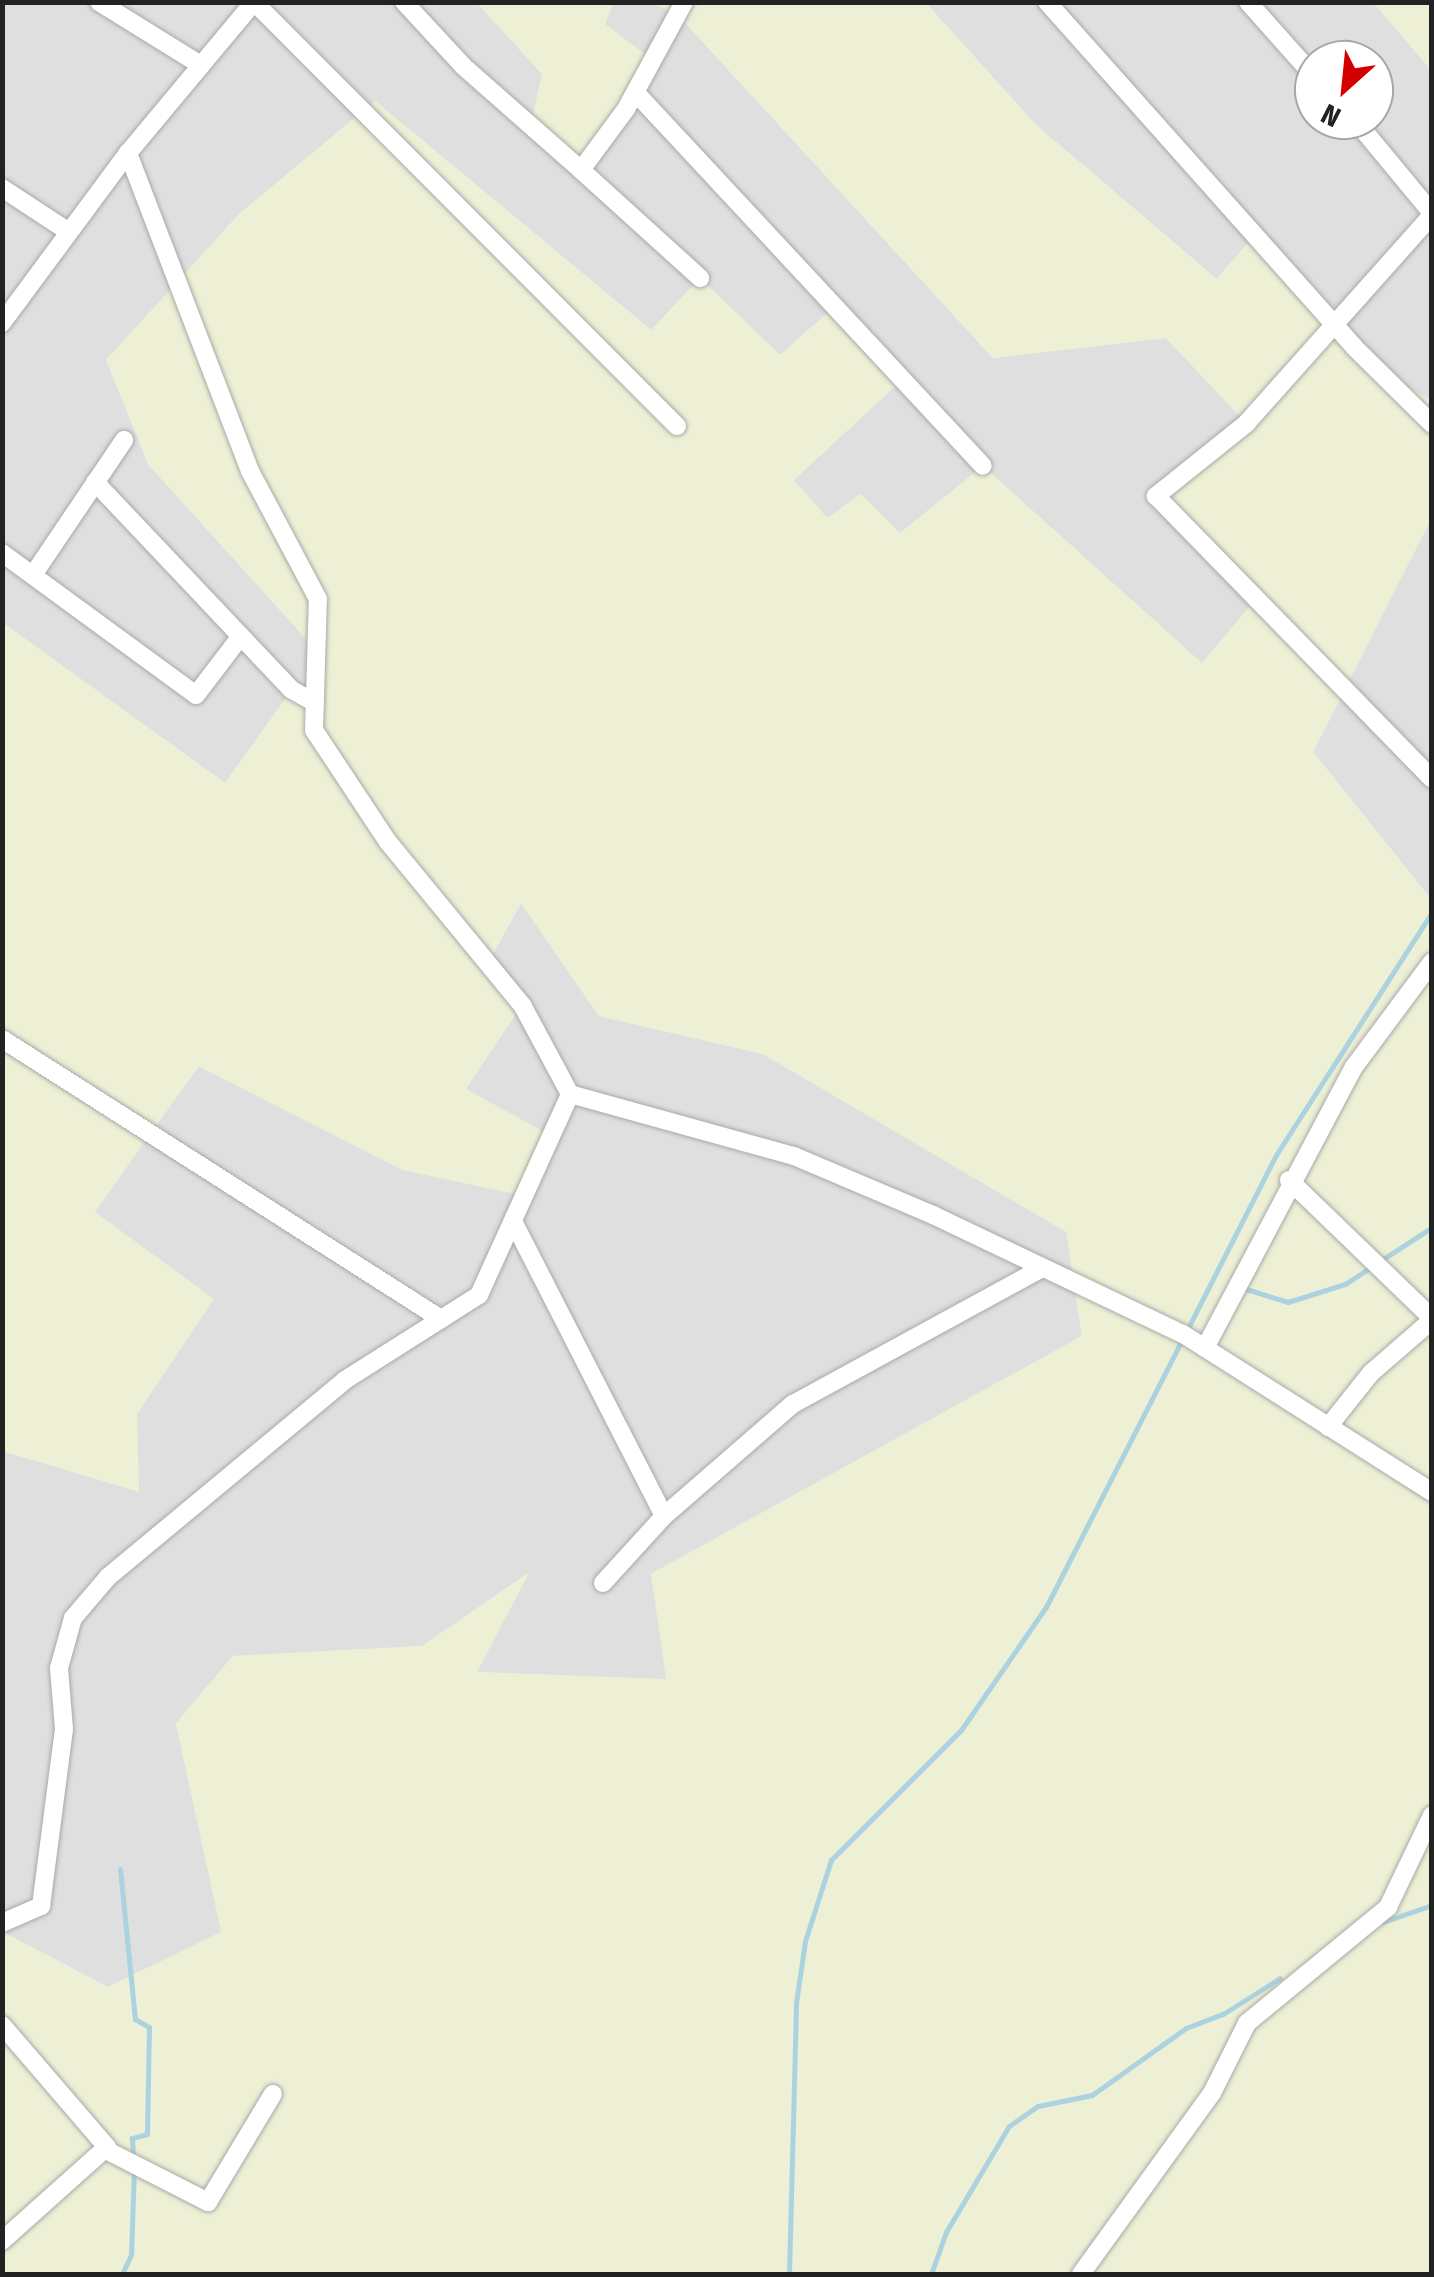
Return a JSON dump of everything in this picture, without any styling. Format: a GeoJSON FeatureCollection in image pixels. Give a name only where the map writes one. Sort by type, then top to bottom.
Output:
{"type":"FeatureCollection","features":[{"type":"Feature","properties":{"kind":"street"},"geometry":{"type":"LineString","coordinates":[[99,2],[199,64]]}},
{"type":"Feature","properties":{"kind":"street"},"geometry":{"type":"LineString","coordinates":[[2,323],[66,230],[254,2],[676,426]]}},
{"type":"Feature","properties":{"kind":"street"},"geometry":{"type":"LineString","coordinates":[[404,2],[464,66],[700,278]]}},
{"type":"Feature","properties":{"kind":"street"},"geometry":{"type":"LineString","coordinates":[[581,170],[636,93],[684,2]]}},
{"type":"Feature","properties":{"kind":"street"},"geometry":{"type":"LineString","coordinates":[[1047,2],[1334,324],[1432,424]]}},
{"type":"Feature","properties":{"kind":"street"},"geometry":{"type":"LineString","coordinates":[[1248,2],[1294,54]]}},
{"type":"Feature","properties":{"kind":"street"},"geometry":{"type":"LineString","coordinates":[[636,93],[983,466]]}},
{"type":"Feature","properties":{"kind":"street"},"geometry":{"type":"LineString","coordinates":[[1371,140],[1432,214],[1247,423],[1156,496],[1432,779]]}},
{"type":"Feature","properties":{"kind":"street"},"geometry":{"type":"LineString","coordinates":[[128,153],[250,472],[318,598],[314,730],[388,842],[522,1005],[570,1094],[794,1156],[1041,1269],[1205,1348],[1432,1492]]}},
{"type":"Feature","properties":{"kind":"street"},"geometry":{"type":"LineString","coordinates":[[2,188],[66,230]]}},
{"type":"Feature","properties":{"kind":"street"},"geometry":{"type":"LineString","coordinates":[[33,575],[124,440]]}},
{"type":"Feature","properties":{"kind":"street"},"geometry":{"type":"LineString","coordinates":[[95,482],[292,690],[315,704]]}},
{"type":"Feature","properties":{"kind":"street"},"geometry":{"type":"LineString","coordinates":[[2,553],[196,695],[242,636]]}},
{"type":"Feature","properties":{"kind":"street"},"geometry":{"type":"LineString","coordinates":[[1205,1348],[1289,1180],[1354,1068],[1432,962]]}},
{"type":"Feature","properties":{"kind":"street"},"geometry":{"type":"LineString","coordinates":[[2,1039],[441,1319]]}},
{"type":"Feature","properties":{"kind":"street"},"geometry":{"type":"LineString","coordinates":[[2,1923],[42,1906],[64,1729],[59,1668],[73,1618],[108,1577],[345,1380],[479,1295],[570,1094]]}},
{"type":"Feature","properties":{"kind":"street"},"geometry":{"type":"LineString","coordinates":[[1289,1180],[1432,1319],[1371,1372],[1328,1426]]}},
{"type":"Feature","properties":{"kind":"street"},"geometry":{"type":"LineString","coordinates":[[513,1221],[664,1516]]}},
{"type":"Feature","properties":{"kind":"street"},"geometry":{"type":"LineString","coordinates":[[602,1582],[664,1516],[793,1404],[1041,1269]]}},
{"type":"Feature","properties":{"kind":"street"},"geometry":{"type":"LineString","coordinates":[[1081,2274],[1212,2092],[1247,2023],[1388,1906],[1432,1814]]}},
{"type":"Feature","properties":{"kind":"street"},"geometry":{"type":"LineString","coordinates":[[2,2026],[104,2149],[208,2202],[272,2094]]}},
{"type":"Feature","properties":{"kind":"street"},"geometry":{"type":"LineString","coordinates":[[2,2241],[104,2149]]}},
{"type":"Feature","properties":{"kind":"shaded area"},"geometry":{"type":"Polygon","coordinates":[[[3,3],[477,3],[542,74],[605,23],[613,3],[653,3],[678,15],[993,358],[1166,338],[1247,423],[1257,598],[1202,664],[983,466],[900,533],[881,520],[827,518],[794,481],[834,307],[780,355],[651,330],[375,101],[148,464],[316,650],[315,703],[291,691],[225,783],[3,623],[3,3]]]}},
{"type":"Feature","properties":{"kind":"shaded area"},"geometry":{"type":"Polygon","coordinates":[[[926,3],[1374,3],[1431,70],[1431,400],[1382,375],[1254,236],[1217,279],[1036,125],[926,3]]]}},
{"type":"Feature","properties":{"kind":"shaded area"},"geometry":{"type":"Polygon","coordinates":[[[1431,519],[1431,899],[1313,752],[1431,519]]]}},
{"type":"Feature","properties":{"kind":"shaded area"},"geometry":{"type":"Polygon","coordinates":[[[521,903],[599,1016],[763,1054],[1067,1232],[1082,1336],[651,1574],[667,1680],[477,1672],[527,1574],[422,1646],[233,1656],[176,1724],[222,1932],[108,1987],[3,1932],[2,1451],[139,1491],[136,1414],[213,1299],[94,1212],[199,1066],[403,1170],[522,1005],[488,963],[521,903]]]}},
{"type":"Feature","properties":{"kind":"green space"},"geometry":{"type":"Polygon","coordinates":[[[477,3],[613,3],[605,24],[654,61],[581,170],[530,127],[542,74],[477,3]]]}},
{"type":"Feature","properties":{"kind":"green space"},"geometry":{"type":"Polygon","coordinates":[[[654,3],[926,3],[1036,125],[1216,279],[1255,235],[1382,374],[1431,400],[1431,519],[1313,752],[1431,899],[1431,2274],[3,2274],[2,1932],[108,1987],[221,1932],[176,1723],[233,1656],[422,1646],[529,1573],[477,1672],[666,1679],[651,1574],[1082,1336],[1066,1232],[763,1054],[599,1016],[521,903],[488,963],[522,1005],[466,1089],[551,1136],[524,1196],[403,1170],[198,1066],[95,1212],[214,1299],[137,1414],[139,1492],[3,1451],[3,623],[225,783],[292,690],[314,703],[316,650],[148,464],[106,360],[239,214],[375,101],[651,330],[700,278],[780,355],[835,307],[902,380],[794,480],[827,518],[861,494],[900,533],[983,466],[1202,663],[1256,599],[1156,496],[1246,423],[1166,338],[993,358],[678,15],[654,3]]]}},
{"type":"Feature","properties":{"kind":"green space"},"geometry":{"type":"Polygon","coordinates":[[[1374,3],[1431,3],[1431,70],[1374,3]]]}},
{"type":"Feature","properties":{"kind":"waterway"},"geometry":{"type":"LineString","coordinates":[[789,2274],[796,2003],[805,1941],[831,1860],[961,1730],[1046,1607],[1276,1155],[1432,912]]}},
{"type":"Feature","properties":{"kind":"waterway"},"geometry":{"type":"LineString","coordinates":[[1246,1289],[1288,1302],[1345,1284],[1432,1227]]}},
{"type":"Feature","properties":{"kind":"waterway"},"geometry":{"type":"LineString","coordinates":[[120,1869],[135,2019],[149,2027],[147,2134],[132,2138],[133,2158]]}},
{"type":"Feature","properties":{"kind":"waterway"},"geometry":{"type":"LineString","coordinates":[[1383,1922],[1432,1905]]}},
{"type":"Feature","properties":{"kind":"waterway"},"geometry":{"type":"LineString","coordinates":[[931,2274],[946,2232],[1009,2126],[1038,2106],[1092,2095],[1186,2028],[1223,2014],[1280,1978]]}},
{"type":"Feature","properties":{"kind":"waterway"},"geometry":{"type":"LineString","coordinates":[[122,2274],[131,2255],[134,2169]]}}]}
